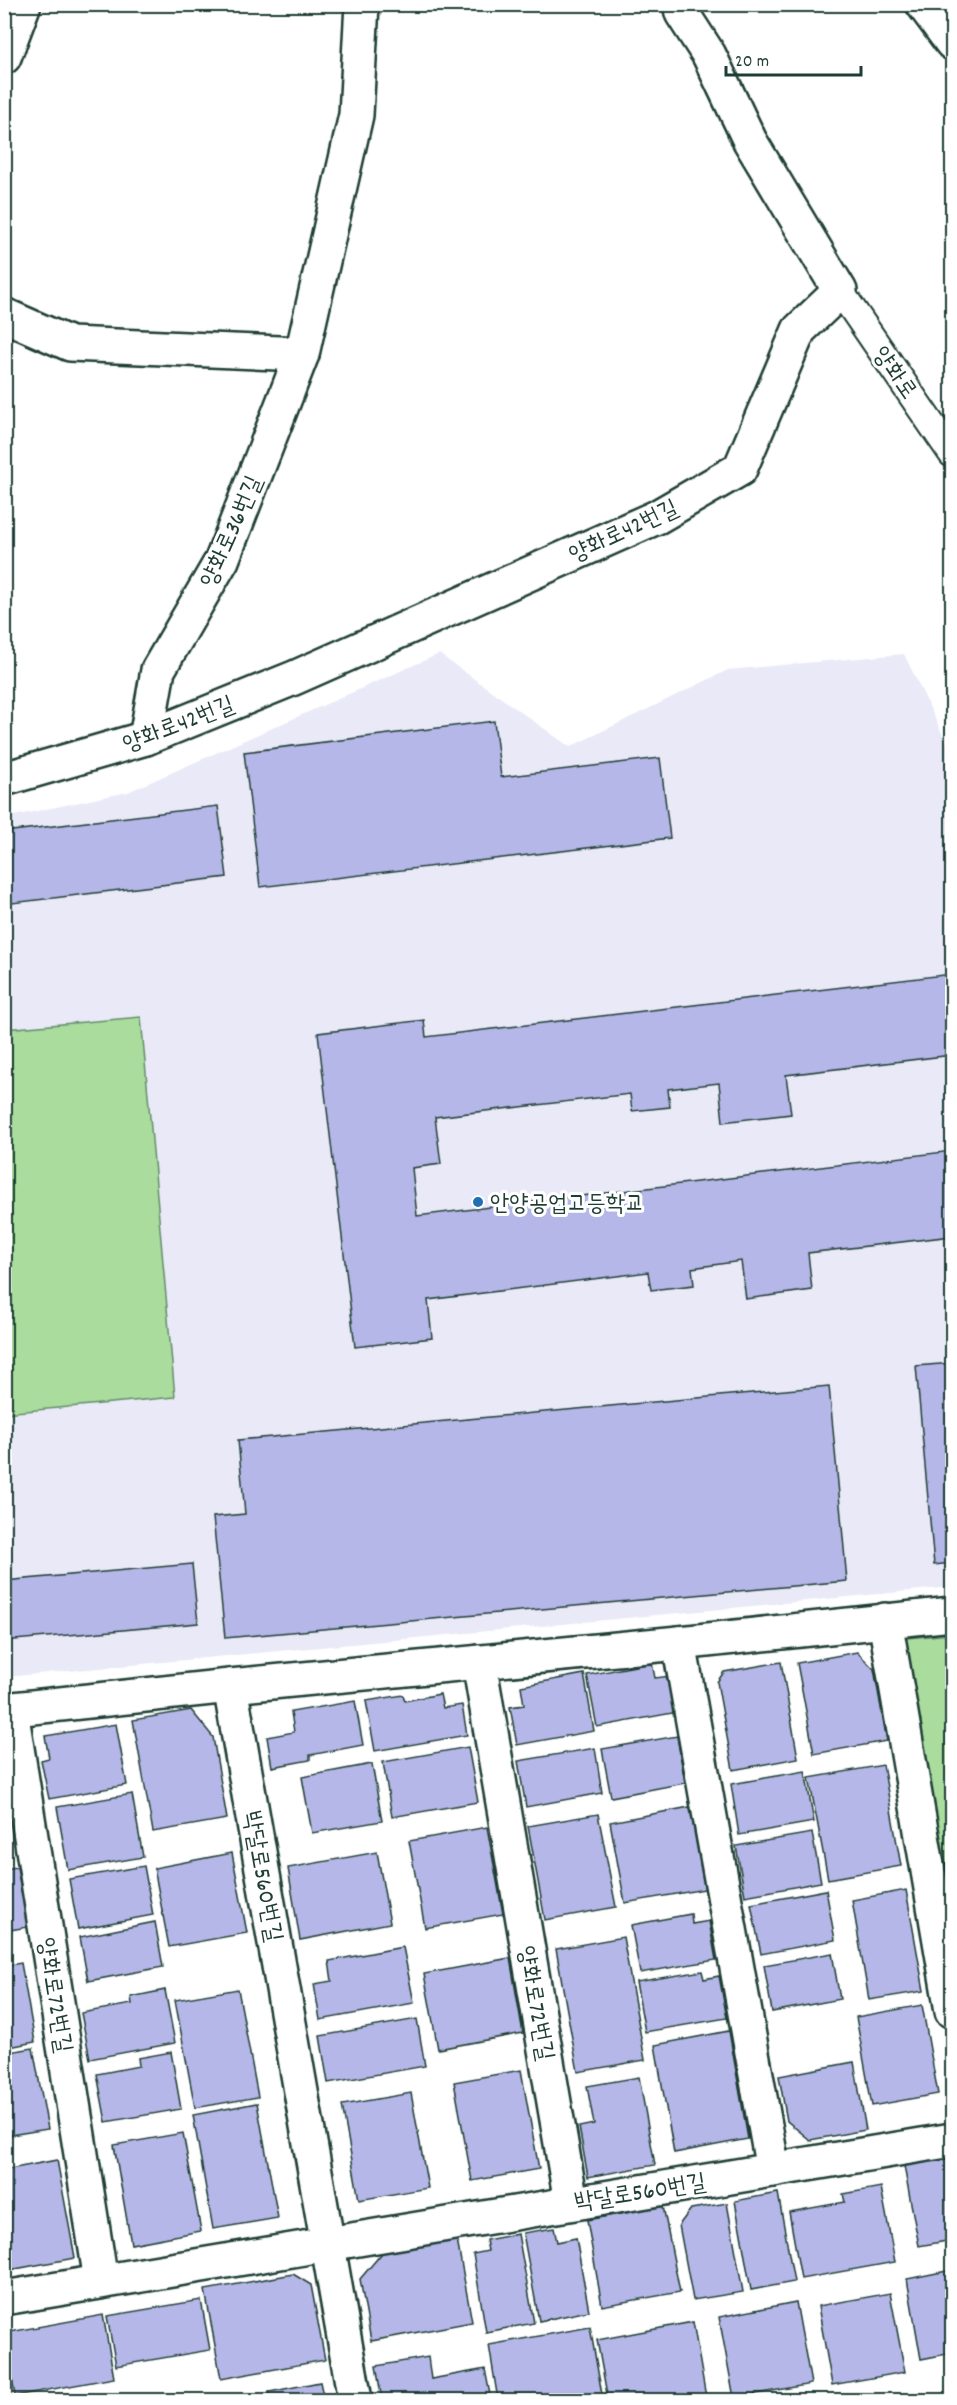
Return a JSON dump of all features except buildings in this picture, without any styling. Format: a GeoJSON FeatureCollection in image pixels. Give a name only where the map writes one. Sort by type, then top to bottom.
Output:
{"type":"FeatureCollection","features":[{"type":"Feature","properties":{"kind":"street"},"geometry":{"type":"LineString","coordinates":[[4,57],[24,4]]}},
{"type":"Feature","properties":{"kind":"street","name":"양화로36번길"},"geometry":{"type":"LineString","coordinates":[[146,738],[158,670],[222,560],[302,354],[356,115],[362,4]]}},
{"type":"Feature","properties":{"kind":"street"},"geometry":{"type":"LineString","coordinates":[[681,4],[682,13],[709,55],[750,141],[840,291]]}},
{"type":"Feature","properties":{"kind":"street"},"geometry":{"type":"LineString","coordinates":[[923,4],[952,43]]}},
{"type":"Feature","properties":{"kind":"street","name":"양화로42번길"},"geometry":{"type":"LineString","coordinates":[[4,779],[146,738],[304,674],[657,517],[740,470],[799,330],[840,291]]}},
{"type":"Feature","properties":{"kind":"street"},"geometry":{"type":"LineString","coordinates":[[4,315],[70,344],[302,354]]}},
{"type":"Feature","properties":{"kind":"street","name":"양화로72번길"},"geometry":{"type":"LineString","coordinates":[[101,2281],[8,1710],[952,1614]]}},
{"type":"Feature","properties":{"kind":"street"},"geometry":{"type":"LineString","coordinates":[[885,1620],[952,2011]]}},
{"type":"Feature","properties":{"kind":"street"},"geometry":{"type":"LineString","coordinates":[[680,1643],[773,2170]]}},
{"type":"Feature","properties":{"kind":"street","name":"양화로72번길"},"geometry":{"type":"LineString","coordinates":[[479,1662],[571,2202]]}},
{"type":"Feature","properties":{"kind":"street","name":"박달로560번길"},"geometry":{"type":"LineString","coordinates":[[230,1686],[355,2400]]}},
{"type":"Feature","properties":{"kind":"street","name":"박달로560번길"},"geometry":{"type":"LineString","coordinates":[[4,2298],[952,2140]]}},
{"type":"Feature","properties":{"kind":"lane","name":"양화로"},"geometry":{"type":"LineString","coordinates":[[840,291],[952,454]]}},
{"type":"Feature","properties":{"kind":"shaded area","name":"안양공업고등학교"},"geometry":{"type":"Polygon","coordinates":[[[439,654],[570,747],[728,670],[904,654],[952,754],[952,1587],[5,1677],[4,818],[128,792],[439,654]]]}},
{"type":"Feature","properties":{"kind":"green space"},"geometry":{"type":"Polygon","coordinates":[[[141,1017],[175,1397],[5,1413],[5,1029],[141,1017]]]}},
{"type":"Feature","properties":{"kind":"green space"},"geometry":{"type":"Polygon","coordinates":[[[952,1634],[952,1898],[943,1900],[896,1639],[952,1634]]]}},
{"type":"Feature","properties":{"kind":"place","name":"안양공업고등학교"},"geometry":{"type":"Point","coordinates":[478,1202]}}]}
